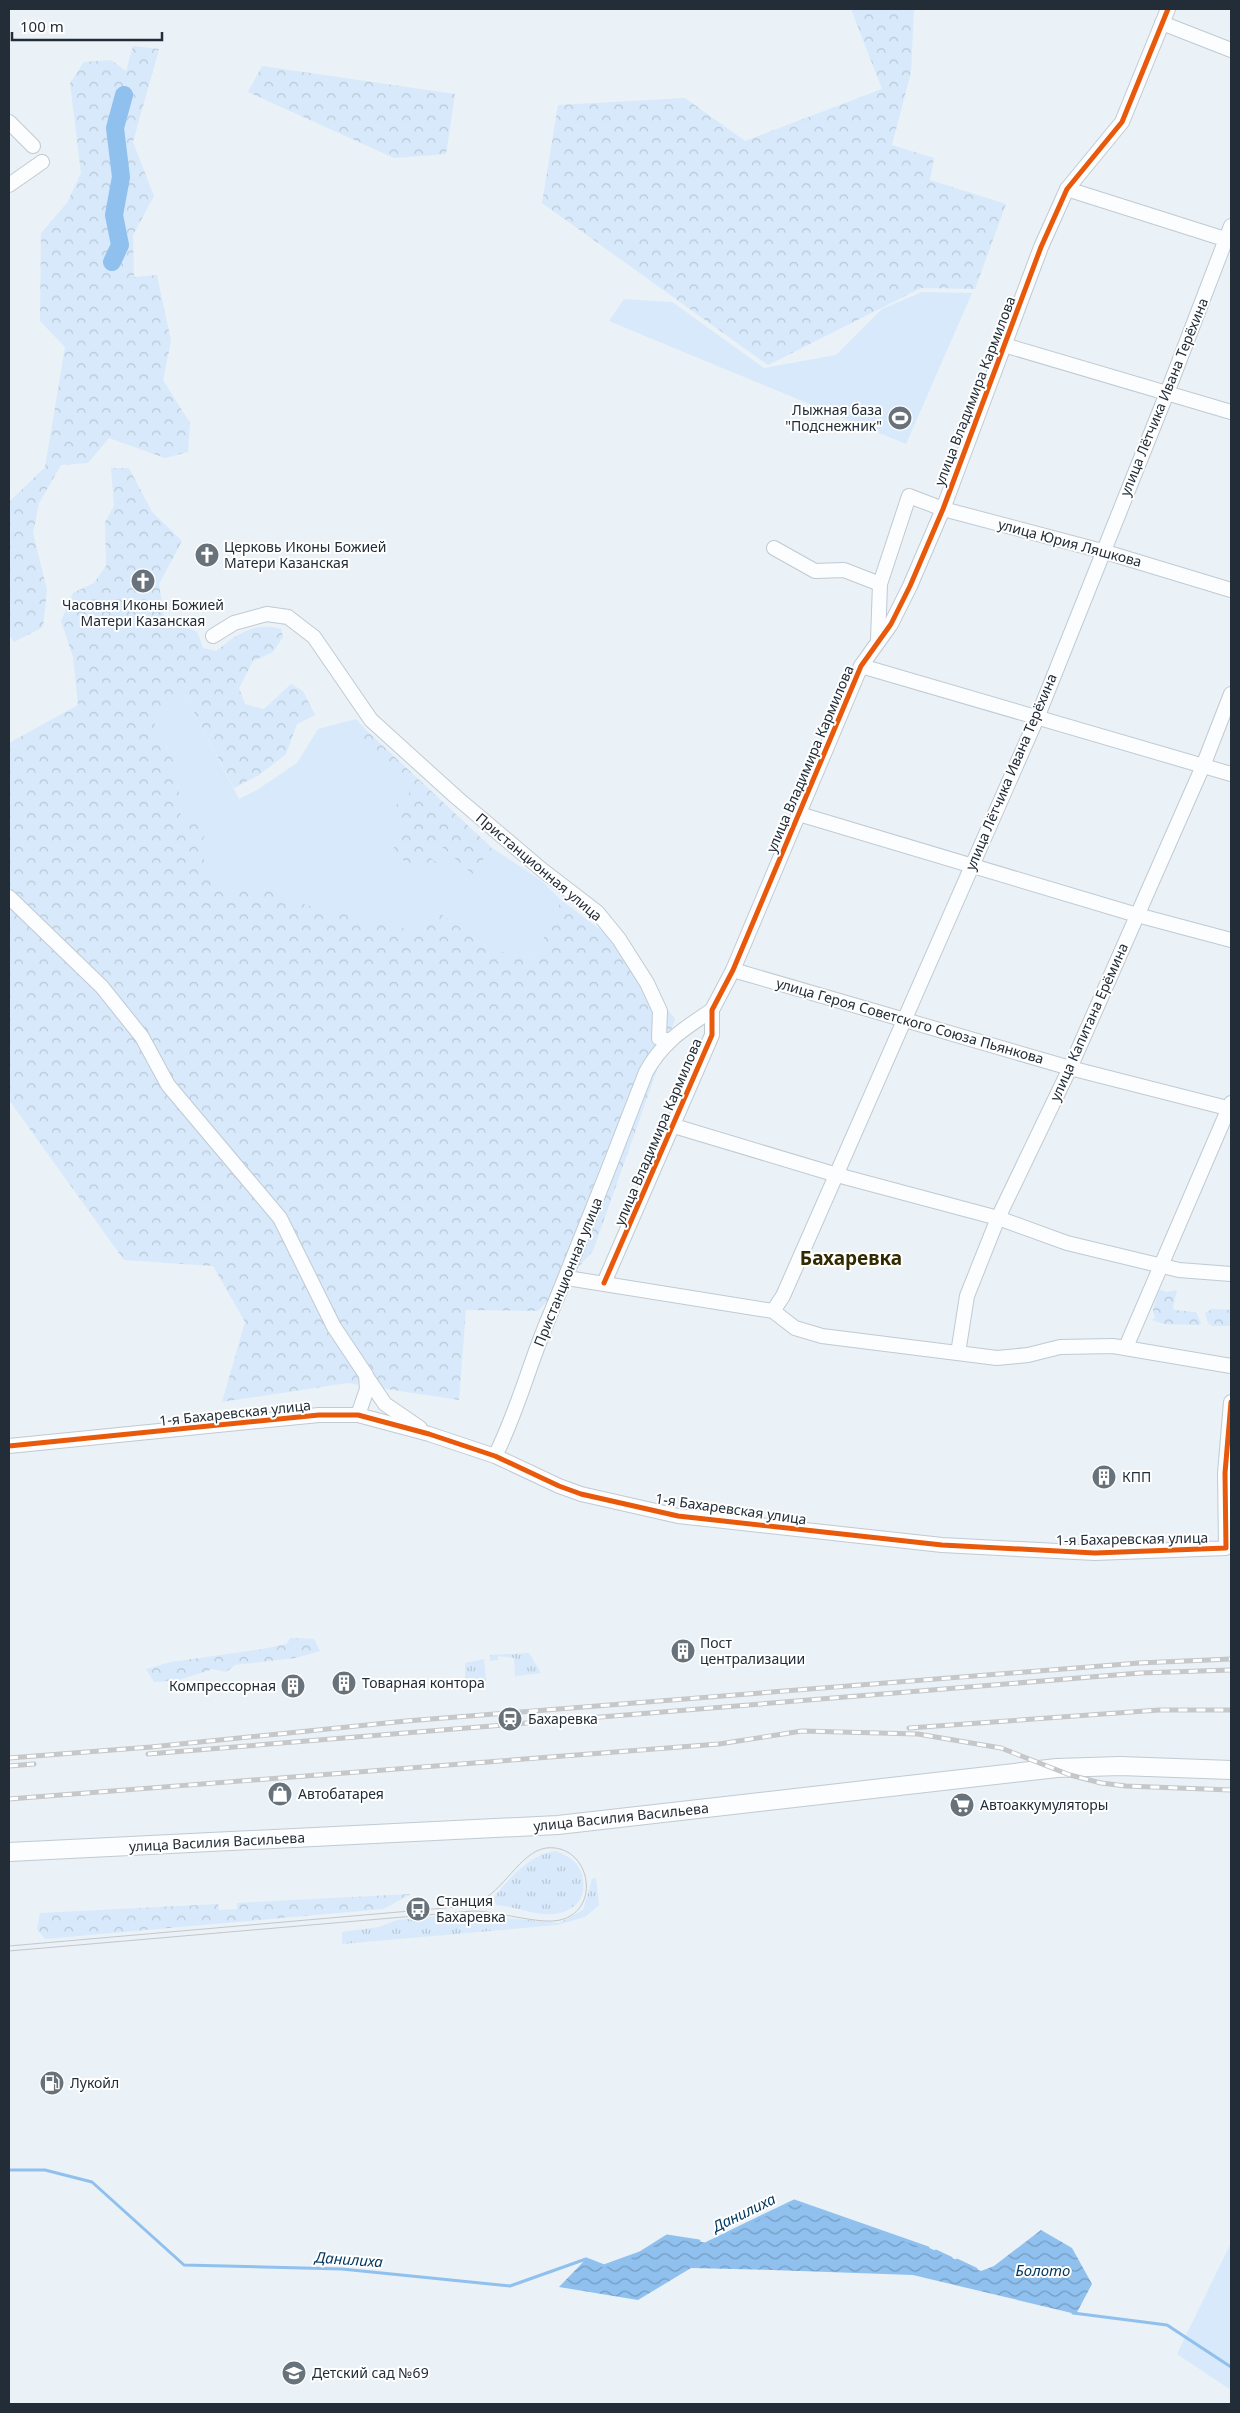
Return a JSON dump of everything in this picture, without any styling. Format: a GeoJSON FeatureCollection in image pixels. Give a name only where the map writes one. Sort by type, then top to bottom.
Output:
{"type":"FeatureCollection","features":[{"type":"Feature","properties":{"kind":"main road","name":"улица Василия Васильева"},"geometry":{"type":"LineString","coordinates":[[9,1852],[558,1825],[1057,1768],[1120,1766],[1231,1770]]}},
{"type":"Feature","properties":{"kind":"street","name":"улица Владимира Кармилова"},"geometry":{"type":"LineString","coordinates":[[604,1283],[712,1035],[712,1010],[734,970],[861,666],[891,624],[943,509],[1004,345],[1067,189],[1122,122],[1168,9]]}},
{"type":"Feature","properties":{"kind":"street"},"geometry":{"type":"LineString","coordinates":[[1162,23],[1231,50]]}},
{"type":"Feature","properties":{"kind":"street"},"geometry":{"type":"LineString","coordinates":[[9,122],[33,146]]}},
{"type":"Feature","properties":{"kind":"street"},"geometry":{"type":"LineString","coordinates":[[9,185],[42,162]]}},
{"type":"Feature","properties":{"kind":"street"},"geometry":{"type":"LineString","coordinates":[[1067,189],[1230,235]]}},
{"type":"Feature","properties":{"kind":"street","name":"улица Лётчика Ивана Терёхина"},"geometry":{"type":"LineString","coordinates":[[773,1311],[783,1296],[837,1175],[1037,718],[1102,550],[1230,235]]}},
{"type":"Feature","properties":{"kind":"street"},"geometry":{"type":"LineString","coordinates":[[1004,345],[1231,412]]}},
{"type":"Feature","properties":{"kind":"street","name":"улица Юрия Ляшкова"},"geometry":{"type":"LineString","coordinates":[[880,584],[909,496],[943,509],[1102,550],[1231,590]]}},
{"type":"Feature","properties":{"kind":"street"},"geometry":{"type":"LineString","coordinates":[[774,548],[815,571],[844,570],[880,584],[878,640]]}},
{"type":"Feature","properties":{"kind":"street","name":"Пристанционная улица"},"geometry":{"type":"LineString","coordinates":[[213,636],[234,623],[267,614],[288,617],[314,637],[371,720],[456,797],[541,869],[597,912],[619,939],[647,983],[660,1011],[660,1038],[668,1040],[655,1055],[646,1072],[567,1278],[550,1315],[505,1436],[495,1456]]}},
{"type":"Feature","properties":{"kind":"street"},"geometry":{"type":"LineString","coordinates":[[861,666],[1231,774]]}},
{"type":"Feature","properties":{"kind":"street","name":"улица Капитана Ерёмина"},"geometry":{"type":"LineString","coordinates":[[958,1353],[967,1296],[998,1218],[1070,1068],[1203,766],[1231,694]]}},
{"type":"Feature","properties":{"kind":"street"},"geometry":{"type":"LineString","coordinates":[[799,814],[1137,915],[1231,940]]}},
{"type":"Feature","properties":{"kind":"street"},"geometry":{"type":"LineString","coordinates":[[9,897],[102,987],[142,1037],[168,1085],[280,1218],[334,1327],[385,1404],[429,1434]]}},
{"type":"Feature","properties":{"kind":"street","name":"улица Героя Советского Союза Пьянкова"},"geometry":{"type":"LineString","coordinates":[[734,970],[1070,1068],[1230,1107]]}},
{"type":"Feature","properties":{"kind":"street"},"geometry":{"type":"LineString","coordinates":[[668,1040],[712,1010]]}},
{"type":"Feature","properties":{"kind":"street"},"geometry":{"type":"LineString","coordinates":[[1126,1347],[1230,1107]]}},
{"type":"Feature","properties":{"kind":"street"},"geometry":{"type":"LineString","coordinates":[[674,1126],[837,1175],[998,1218],[1067,1243],[1160,1266],[1196,1272],[1231,1274]]}},
{"type":"Feature","properties":{"kind":"street"},"geometry":{"type":"LineString","coordinates":[[567,1278],[773,1311],[786,1323],[813,1334],[1007,1358],[1076,1346],[1126,1347],[1231,1366]]}},
{"type":"Feature","properties":{"kind":"street"},"geometry":{"type":"LineString","coordinates":[[358,1414],[366,1390],[366,1375]]}},
{"type":"Feature","properties":{"kind":"street","name":"1-я Бахаревская улица"},"geometry":{"type":"LineString","coordinates":[[9,1446],[320,1415],[358,1414],[429,1434],[495,1456],[559,1486],[581,1494],[678,1516],[942,1545],[1096,1553],[1226,1548],[1225,1473],[1231,1402]]}},
{"type":"Feature","properties":{"kind":"green space"},"geometry":{"type":"Polygon","coordinates":[[[851,9],[914,9],[911,72],[892,145],[934,158],[930,180],[1006,204],[975,289],[921,288],[768,365],[542,203],[558,105],[685,98],[745,141],[882,89],[851,9]]]}},
{"type":"Feature","properties":{"kind":"green space"},"geometry":{"type":"Polygon","coordinates":[[[133,46],[159,49],[133,142],[154,196],[133,235],[134,277],[157,275],[171,341],[163,380],[190,423],[188,452],[165,458],[109,438],[88,463],[61,465],[39,503],[33,533],[47,590],[43,627],[14,642],[9,634],[9,502],[45,467],[65,347],[40,321],[41,233],[67,203],[81,173],[70,83],[84,62],[111,60],[126,71],[133,46]]]}},
{"type":"Feature","properties":{"kind":"green space"},"geometry":{"type":"Polygon","coordinates":[[[262,66],[455,94],[446,154],[394,158],[248,92],[262,66]]]}},
{"type":"Feature","properties":{"kind":"green space"},"geometry":{"type":"Polygon","coordinates":[[[922,292],[972,293],[906,444],[609,321],[624,299],[672,302],[764,368],[836,355],[882,309],[922,292]]]}},
{"type":"Feature","properties":{"kind":"green space"},"geometry":{"type":"Polygon","coordinates":[[[111,468],[129,468],[152,512],[182,541],[159,584],[164,617],[197,632],[203,648],[216,651],[238,635],[254,628],[271,627],[281,629],[283,637],[273,652],[253,661],[239,688],[245,704],[264,709],[291,684],[303,691],[315,715],[297,724],[286,754],[259,775],[234,788],[185,695],[153,720],[177,768],[181,816],[209,827],[249,892],[271,887],[294,902],[437,911],[491,949],[534,959],[561,900],[613,939],[675,1019],[593,1251],[538,1311],[466,1310],[459,1400],[347,1383],[222,1402],[245,1322],[213,1266],[124,1260],[9,1100],[9,743],[78,705],[73,657],[61,621],[73,593],[94,583],[106,566],[105,522],[114,506],[111,468]]]}},
{"type":"Feature","properties":{"kind":"green space"},"geometry":{"type":"Polygon","coordinates":[[[185,695],[239,799],[257,790],[297,763],[318,729],[356,719],[366,730],[359,735],[410,792],[392,809],[401,829],[391,854],[429,874],[440,865],[425,854],[425,843],[439,844],[472,874],[492,848],[542,881],[561,900],[534,959],[491,949],[437,911],[414,931],[294,902],[271,887],[249,892],[210,882],[200,845],[209,827],[181,817],[177,768],[153,720],[185,695]]]}},
{"type":"Feature","properties":{"kind":"green space"},"geometry":{"type":"Polygon","coordinates":[[[366,730],[492,848],[472,875],[440,865],[429,874],[391,854],[401,829],[359,735],[366,730]]]}},
{"type":"Feature","properties":{"kind":"green space"},"geometry":{"type":"Polygon","coordinates":[[[1160,1290],[1167,1292],[1177,1290],[1173,1306],[1174,1310],[1196,1312],[1201,1323],[1199,1325],[1164,1324],[1152,1320],[1155,1318],[1153,1310],[1160,1290]]]}},
{"type":"Feature","properties":{"kind":"green space"},"geometry":{"type":"Polygon","coordinates":[[[1212,1309],[1231,1310],[1231,1326],[1212,1326],[1208,1323],[1205,1313],[1212,1309]]]}},
{"type":"Feature","properties":{"kind":"green space"},"geometry":{"type":"Polygon","coordinates":[[[291,1638],[314,1639],[320,1651],[295,1658],[235,1665],[226,1672],[213,1669],[179,1680],[154,1682],[146,1669],[171,1662],[263,1649],[286,1644],[291,1638]]]}},
{"type":"Feature","properties":{"kind":"green space"},"geometry":{"type":"Polygon","coordinates":[[[529,1653],[541,1673],[515,1676],[514,1658],[498,1656],[498,1660],[490,1661],[490,1655],[529,1653]]]}},
{"type":"Feature","properties":{"kind":"green space"},"geometry":{"type":"Polygon","coordinates":[[[484,1659],[486,1681],[465,1683],[465,1663],[484,1659]]]}},
{"type":"Feature","properties":{"kind":"green space"},"geometry":{"type":"Polygon","coordinates":[[[556,1851],[574,1861],[582,1874],[582,1894],[580,1900],[575,1905],[557,1914],[547,1914],[496,1905],[494,1897],[521,1868],[538,1857],[556,1851]]]}},
{"type":"Feature","properties":{"kind":"green space"},"geometry":{"type":"Polygon","coordinates":[[[596,1878],[599,1905],[585,1917],[557,1925],[342,1944],[342,1932],[379,1927],[397,1920],[464,1914],[559,1923],[583,1910],[592,1879],[596,1878]]]}},
{"type":"Feature","properties":{"kind":"green space"},"geometry":{"type":"Polygon","coordinates":[[[411,1894],[383,1909],[45,1939],[37,1929],[40,1913],[218,1904],[219,1910],[237,1909],[237,1903],[411,1894]]]}},
{"type":"Feature","properties":{"kind":"green space"},"geometry":{"type":"Polygon","coordinates":[[[1231,2243],[1231,2390],[1177,2354],[1231,2243]]]}},
{"type":"Feature","properties":{"kind":"water","name":"Болото"},"geometry":{"type":"Polygon","coordinates":[[[794,2201],[927,2247],[981,2271],[994,2266],[1041,2230],[1072,2248],[1092,2284],[1076,2314],[913,2275],[691,2268],[638,2300],[559,2287],[586,2259],[604,2266],[640,2253],[667,2236],[708,2243],[794,2201]]]}},
{"type":"Feature","properties":{"kind":"waterway"},"geometry":{"type":"LineString","coordinates":[[112,262],[120,245],[114,215],[121,177],[115,128],[124,95]]}},
{"type":"Feature","properties":{"kind":"waterway","name":"Данилиха"},"geometry":{"type":"LineString","coordinates":[[9,2170],[45,2170],[92,2182],[184,2265],[342,2269],[510,2286],[586,2259],[604,2266],[640,2253],[667,2236],[699,2241]]}},
{"type":"Feature","properties":{"kind":"waterway","name":"Данилиха"},"geometry":{"type":"LineString","coordinates":[[707,2243],[794,2201],[928,2248]]}},
{"type":"Feature","properties":{"kind":"waterway","name":"Данилиха"},"geometry":{"type":"LineString","coordinates":[[936,2251],[951,2258]]}},
{"type":"Feature","properties":{"kind":"waterway","name":"Данилиха"},"geometry":{"type":"LineString","coordinates":[[957,2260],[976,2269]]}},
{"type":"Feature","properties":{"kind":"waterway","name":"Данилиха"},"geometry":{"type":"LineString","coordinates":[[1073,2313],[1167,2325],[1231,2367]]}},
{"type":"Feature","properties":{"kind":"tram line"},"geometry":{"type":"LineString","coordinates":[[9,1946],[456,1907],[476,1903],[487,1897],[528,1857],[546,1848],[561,1849],[573,1856],[581,1866],[586,1878],[586,1892],[582,1904],[574,1914],[560,1920],[541,1921],[473,1911],[9,1951]]}},
{"type":"Feature","properties":{"kind":"railway"},"geometry":{"type":"LineString","coordinates":[[9,1758],[151,1747],[406,1721],[1139,1663],[1231,1659]]}},
{"type":"Feature","properties":{"kind":"railway"},"geometry":{"type":"LineString","coordinates":[[148,1754],[1140,1673],[1231,1670]]}},
{"type":"Feature","properties":{"kind":"railway"},"geometry":{"type":"LineString","coordinates":[[909,1728],[1159,1710],[1231,1710]]}},
{"type":"Feature","properties":{"kind":"railway"},"geometry":{"type":"LineString","coordinates":[[9,1799],[719,1744],[802,1731],[918,1734],[1001,1748],[1070,1775],[1101,1783],[1126,1786],[1231,1790]]}},
{"type":"Feature","properties":{"kind":"railway"},"geometry":{"type":"LineString","coordinates":[[9,1766],[34,1764]]}},
{"type":"Feature","properties":{"kind":"cycle path"},"geometry":{"type":"LineString","coordinates":[[604,1283],[712,1035],[712,1010],[733,970],[861,666],[891,624],[910,586],[943,509],[1041,247],[1067,189],[1122,122],[1168,9]]}},
{"type":"Feature","properties":{"kind":"cycle path"},"geometry":{"type":"LineString","coordinates":[[9,1446],[319,1415],[358,1415],[429,1434],[495,1456],[559,1486],[581,1494],[678,1516],[942,1545],[1095,1553],[1226,1548],[1225,1473],[1231,1402]]}},
{"type":"Feature","properties":{"kind":"place","name":"Лыжная база \"Подснежник\""},"geometry":{"type":"Point","coordinates":[900,418]}},
{"type":"Feature","properties":{"kind":"place","name":"Церковь Иконы Божией Матери Казанская"},"geometry":{"type":"Point","coordinates":[207,555]}},
{"type":"Feature","properties":{"kind":"place","name":"Часовня Иконы Божией Матери Казанская"},"geometry":{"type":"Point","coordinates":[143,581]}},
{"type":"Feature","properties":{"kind":"place","name":"КПП"},"geometry":{"type":"Point","coordinates":[1104,1477]}},
{"type":"Feature","properties":{"kind":"place","name":"Пост централизации"},"geometry":{"type":"Point","coordinates":[683,1651]}},
{"type":"Feature","properties":{"kind":"place","name":"Товарная контора"},"geometry":{"type":"Point","coordinates":[344,1683]}},
{"type":"Feature","properties":{"kind":"place","name":"Компрессорная"},"geometry":{"type":"Point","coordinates":[293,1686]}},
{"type":"Feature","properties":{"kind":"place","name":"Бахаревка"},"geometry":{"type":"Point","coordinates":[510,1719]}},
{"type":"Feature","properties":{"kind":"place","name":"Автобатарея"},"geometry":{"type":"Point","coordinates":[280,1794]}},
{"type":"Feature","properties":{"kind":"place","name":"Автоаккумуляторы"},"geometry":{"type":"Point","coordinates":[962,1805]}},
{"type":"Feature","properties":{"kind":"place","name":"Станция Бахаревка"},"geometry":{"type":"Point","coordinates":[418,1909]}},
{"type":"Feature","properties":{"kind":"place","name":"Лукойл"},"geometry":{"type":"Point","coordinates":[52,2083]}},
{"type":"Feature","properties":{"kind":"place","name":"Детский сад №69"},"geometry":{"type":"Point","coordinates":[294,2373]}},
{"type":"Feature","properties":{"kind":"district","name":"Бахаревка"},"geometry":{"type":"Point","coordinates":[851,1258]}}]}
